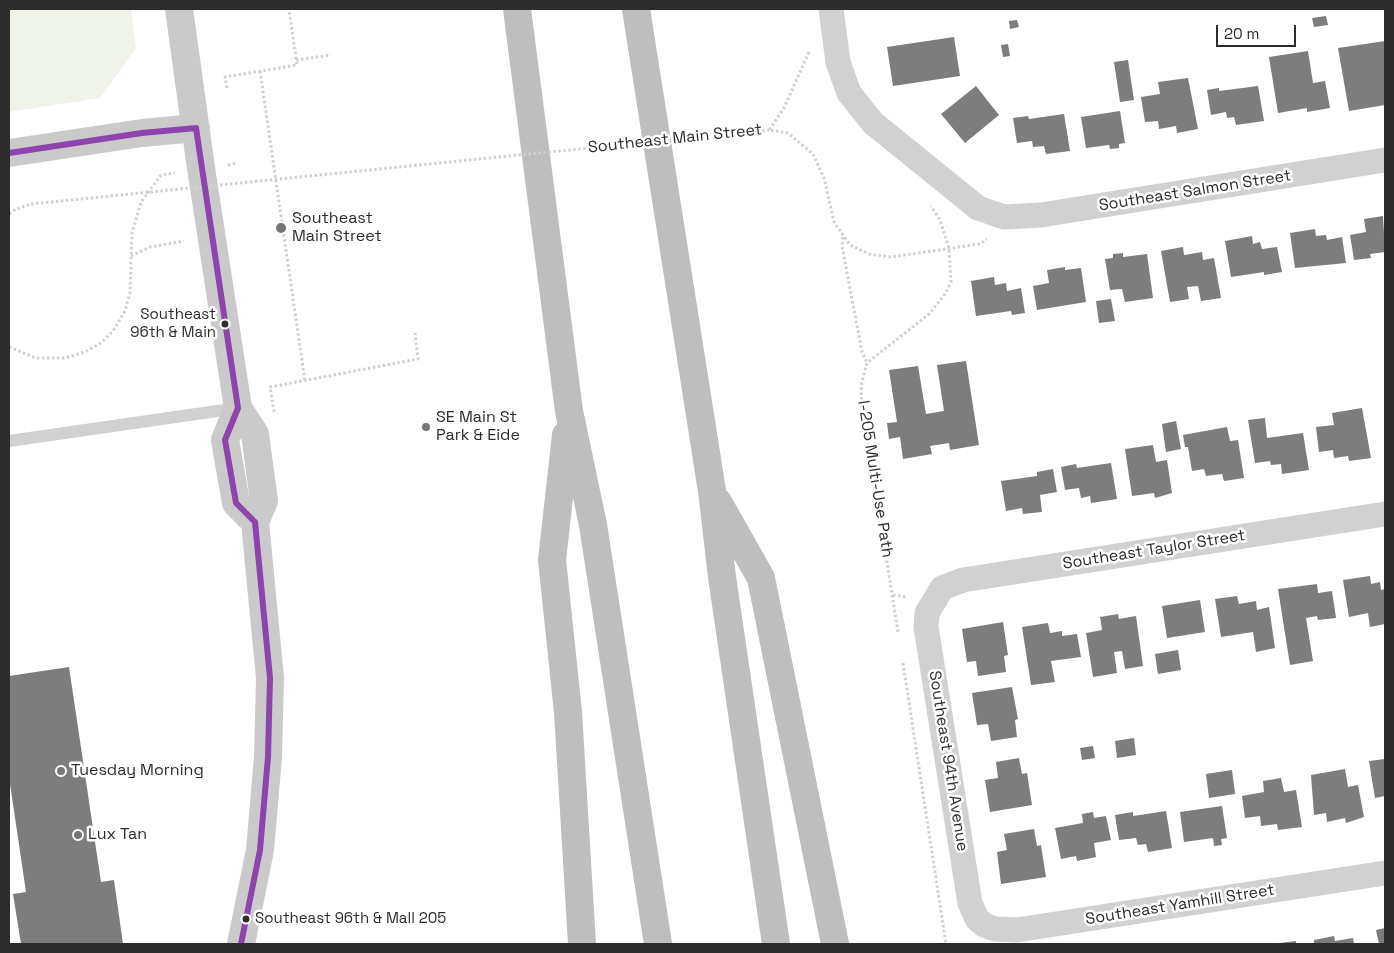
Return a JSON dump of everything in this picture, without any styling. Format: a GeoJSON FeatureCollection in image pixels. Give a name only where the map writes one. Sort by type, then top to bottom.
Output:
{"type":"FeatureCollection","features":[{"type":"Feature","properties":{"kind":"highway"},"geometry":{"type":"LineString","coordinates":[[517,9],[569,411],[593,525],[658,944]]}},
{"type":"Feature","properties":{"kind":"highway"},"geometry":{"type":"LineString","coordinates":[[636,9],[712,491],[722,577],[776,944]]}},
{"type":"Feature","properties":{"kind":"highway"},"geometry":{"type":"LineString","coordinates":[[569,411],[552,560],[568,712],[582,944]]}},
{"type":"Feature","properties":{"kind":"highway"},"geometry":{"type":"LineString","coordinates":[[712,491],[761,578],[835,944]]}},
{"type":"Feature","properties":{"kind":"street"},"geometry":{"type":"LineString","coordinates":[[180,9],[238,408],[225,440],[236,503],[255,522],[270,678],[268,757],[260,850],[241,944]]}},
{"type":"Feature","properties":{"kind":"street","name":"Southeast Salmon Street"},"geometry":{"type":"LineString","coordinates":[[831,9],[838,62],[849,93],[873,122],[978,208],[1004,217],[1041,215],[1385,160]]}},
{"type":"Feature","properties":{"kind":"street"},"geometry":{"type":"LineString","coordinates":[[9,153],[142,133],[196,128]]}},
{"type":"Feature","properties":{"kind":"street","name":"Southeast Taylor Street"},"geometry":{"type":"LineString","coordinates":[[931,602],[942,588],[963,580],[1385,514]]}},
{"type":"Feature","properties":{"kind":"street","name":"Southeast 94th Avenue"},"geometry":{"type":"LineString","coordinates":[[931,602],[927,613],[926,627],[970,903],[976,919]]}},
{"type":"Feature","properties":{"kind":"street","name":"Southeast Yamhill Street"},"geometry":{"type":"LineString","coordinates":[[976,919],[995,930],[1017,930],[1385,873]]}},
{"type":"Feature","properties":{"kind":"lane"},"geometry":{"type":"LineString","coordinates":[[9,441],[238,408]]}},
{"type":"Feature","properties":{"kind":"path"},"geometry":{"type":"LineString","coordinates":[[227,88],[225,76],[297,65],[289,9]]}},
{"type":"Feature","properties":{"kind":"path"},"geometry":{"type":"LineString","coordinates":[[769,130],[784,108],[812,47],[813,55]]}},
{"type":"Feature","properties":{"kind":"path"},"geometry":{"type":"LineString","coordinates":[[296,60],[330,55]]}},
{"type":"Feature","properties":{"kind":"path"},"geometry":{"type":"LineString","coordinates":[[260,71],[305,381]]}},
{"type":"Feature","properties":{"kind":"path","name":"Southeast Main Street"},"geometry":{"type":"LineString","coordinates":[[9,214],[16,209],[31,204],[769,130],[788,133],[813,154],[824,178],[834,222],[843,237],[859,250],[882,258],[949,248]]}},
{"type":"Feature","properties":{"kind":"path"},"geometry":{"type":"LineString","coordinates":[[9,347],[36,358],[65,358],[85,352],[102,342],[113,331],[128,302],[130,293],[132,233],[141,202],[161,175]]}},
{"type":"Feature","properties":{"kind":"path"},"geometry":{"type":"LineString","coordinates":[[843,237],[842,246],[862,352],[867,363],[929,314],[946,294],[952,270],[949,248],[940,220],[926,201]]}},
{"type":"Feature","properties":{"kind":"path"},"geometry":{"type":"LineString","coordinates":[[131,256],[150,246],[212,237]]}},
{"type":"Feature","properties":{"kind":"path"},"geometry":{"type":"LineString","coordinates":[[276,421],[270,388],[418,360],[415,333]]}},
{"type":"Feature","properties":{"kind":"path","name":"I-205 Multi-Use Path"},"geometry":{"type":"LineString","coordinates":[[867,363],[861,386],[862,406],[898,634]]}},
{"type":"Feature","properties":{"kind":"path"},"geometry":{"type":"LineString","coordinates":[[902,654],[946,944]]}},
{"type":"Feature","properties":{"kind":"shaded area"},"geometry":{"type":"Polygon","coordinates":[[[9,9],[131,9],[136,48],[100,98],[9,112],[9,9]]]}},
{"type":"Feature","properties":{"kind":"building"},"geometry":{"type":"Polygon","coordinates":[[[1326,16],[1328,25],[1314,27],[1312,18],[1326,16]]]}},
{"type":"Feature","properties":{"kind":"building"},"geometry":{"type":"Polygon","coordinates":[[[1017,20],[1019,27],[1010,29],[1009,21],[1017,20]]]}},
{"type":"Feature","properties":{"kind":"building"},"geometry":{"type":"Polygon","coordinates":[[[954,37],[960,76],[893,86],[887,47],[954,37]]]}},
{"type":"Feature","properties":{"kind":"building"},"geometry":{"type":"Polygon","coordinates":[[[1385,41],[1385,105],[1349,111],[1338,48],[1385,41]]]}},
{"type":"Feature","properties":{"kind":"building"},"geometry":{"type":"Polygon","coordinates":[[[1008,44],[1010,56],[1003,57],[1001,45],[1008,44]]]}},
{"type":"Feature","properties":{"kind":"building"},"geometry":{"type":"Polygon","coordinates":[[[1308,51],[1313,83],[1325,81],[1330,108],[1307,112],[1307,108],[1278,113],[1269,57],[1308,51]]]}},
{"type":"Feature","properties":{"kind":"building"},"geometry":{"type":"Polygon","coordinates":[[[1128,60],[1134,100],[1120,102],[1114,62],[1128,60]]]}},
{"type":"Feature","properties":{"kind":"building"},"geometry":{"type":"Polygon","coordinates":[[[1188,78],[1198,129],[1177,133],[1176,126],[1159,129],[1158,121],[1145,122],[1141,97],[1160,94],[1158,82],[1188,78]]]}},
{"type":"Feature","properties":{"kind":"building"},"geometry":{"type":"Polygon","coordinates":[[[976,86],[999,115],[965,143],[941,114],[976,86]]]}},
{"type":"Feature","properties":{"kind":"building"},"geometry":{"type":"Polygon","coordinates":[[[1258,86],[1264,121],[1236,125],[1234,117],[1227,118],[1226,112],[1211,115],[1207,90],[1219,88],[1219,91],[1258,86]]]}},
{"type":"Feature","properties":{"kind":"building"},"geometry":{"type":"Polygon","coordinates":[[[1120,111],[1125,143],[1119,144],[1119,148],[1110,149],[1109,145],[1086,148],[1081,117],[1120,111]]]}},
{"type":"Feature","properties":{"kind":"building"},"geometry":{"type":"Polygon","coordinates":[[[1064,114],[1070,151],[1046,154],[1044,146],[1033,147],[1032,141],[1017,143],[1013,118],[1028,116],[1029,119],[1064,114]]]}},
{"type":"Feature","properties":{"kind":"building"},"geometry":{"type":"Polygon","coordinates":[[[1383,216],[1385,252],[1370,254],[1371,258],[1354,260],[1350,235],[1366,232],[1364,219],[1383,216]]]}},
{"type":"Feature","properties":{"kind":"building"},"geometry":{"type":"Polygon","coordinates":[[[1315,229],[1316,236],[1326,235],[1327,240],[1342,237],[1346,263],[1295,268],[1290,233],[1315,229]]]}},
{"type":"Feature","properties":{"kind":"building"},"geometry":{"type":"Polygon","coordinates":[[[1252,236],[1253,244],[1260,242],[1262,249],[1277,247],[1282,272],[1264,275],[1264,272],[1231,277],[1225,241],[1252,236]]]}},
{"type":"Feature","properties":{"kind":"building"},"geometry":{"type":"Polygon","coordinates":[[[1183,247],[1184,255],[1202,252],[1203,260],[1214,258],[1221,298],[1201,301],[1198,286],[1187,287],[1189,299],[1170,302],[1161,251],[1183,247]]]}},
{"type":"Feature","properties":{"kind":"building"},"geometry":{"type":"Polygon","coordinates":[[[1123,253],[1123,257],[1147,254],[1153,298],[1125,302],[1122,289],[1110,290],[1105,259],[1113,258],[1113,254],[1123,253]]]}},
{"type":"Feature","properties":{"kind":"building"},"geometry":{"type":"Polygon","coordinates":[[[1065,267],[1065,270],[1081,268],[1086,302],[1037,310],[1033,286],[1049,283],[1047,270],[1065,267]]]}},
{"type":"Feature","properties":{"kind":"building"},"geometry":{"type":"Polygon","coordinates":[[[994,277],[995,285],[1006,283],[1007,291],[1021,288],[1025,313],[1012,315],[1011,311],[976,316],[971,281],[994,277]]]}},
{"type":"Feature","properties":{"kind":"building"},"geometry":{"type":"Polygon","coordinates":[[[1111,299],[1115,321],[1099,323],[1096,301],[1111,299]]]}},
{"type":"Feature","properties":{"kind":"building"},"geometry":{"type":"Polygon","coordinates":[[[966,361],[979,445],[950,450],[949,443],[930,446],[932,454],[903,459],[900,437],[889,439],[887,423],[897,422],[889,370],[918,366],[926,414],[944,411],[937,365],[966,361]]]}},
{"type":"Feature","properties":{"kind":"building"},"geometry":{"type":"Polygon","coordinates":[[[1362,408],[1371,458],[1349,461],[1348,456],[1334,458],[1333,450],[1319,452],[1316,427],[1334,425],[1332,413],[1362,408]]]}},
{"type":"Feature","properties":{"kind":"building"},"geometry":{"type":"Polygon","coordinates":[[[1265,418],[1267,438],[1303,433],[1309,470],[1282,474],[1281,464],[1271,465],[1270,461],[1255,463],[1248,420],[1265,418]]]}},
{"type":"Feature","properties":{"kind":"building"},"geometry":{"type":"Polygon","coordinates":[[[1176,421],[1181,449],[1166,452],[1162,424],[1176,421]]]}},
{"type":"Feature","properties":{"kind":"building"},"geometry":{"type":"Polygon","coordinates":[[[1227,427],[1230,441],[1238,440],[1244,478],[1224,481],[1222,474],[1206,476],[1204,469],[1192,471],[1188,447],[1185,447],[1183,435],[1227,427]]]}},
{"type":"Feature","properties":{"kind":"building"},"geometry":{"type":"Polygon","coordinates":[[[1153,445],[1156,462],[1167,460],[1172,493],[1155,498],[1154,493],[1132,496],[1125,449],[1153,445]]]}},
{"type":"Feature","properties":{"kind":"building"},"geometry":{"type":"Polygon","coordinates":[[[1111,463],[1117,499],[1091,503],[1090,496],[1081,498],[1079,488],[1065,490],[1061,467],[1076,464],[1077,468],[1111,463]]]}},
{"type":"Feature","properties":{"kind":"building"},"geometry":{"type":"Polygon","coordinates":[[[1053,469],[1057,492],[1040,495],[1042,512],[1023,514],[1022,508],[1006,511],[1001,481],[1037,476],[1037,472],[1053,469]]]}},
{"type":"Feature","properties":{"kind":"building"},"geometry":{"type":"Polygon","coordinates":[[[1370,576],[1371,584],[1380,582],[1381,590],[1385,589],[1385,624],[1370,627],[1368,613],[1349,617],[1343,580],[1370,576]]]}},
{"type":"Feature","properties":{"kind":"building"},"geometry":{"type":"Polygon","coordinates":[[[1317,584],[1318,593],[1332,591],[1336,618],[1318,620],[1317,616],[1306,618],[1313,661],[1290,665],[1278,589],[1317,584]]]}},
{"type":"Feature","properties":{"kind":"building"},"geometry":{"type":"Polygon","coordinates":[[[1237,596],[1239,604],[1256,601],[1257,610],[1269,607],[1275,648],[1256,652],[1253,632],[1221,637],[1215,599],[1237,596]]]}},
{"type":"Feature","properties":{"kind":"building"},"geometry":{"type":"Polygon","coordinates":[[[1200,600],[1205,632],[1167,638],[1162,606],[1200,600]]]}},
{"type":"Feature","properties":{"kind":"building"},"geometry":{"type":"Polygon","coordinates":[[[1118,614],[1119,619],[1136,616],[1143,666],[1125,669],[1122,651],[1114,652],[1117,673],[1093,677],[1086,633],[1102,630],[1100,617],[1118,614]]]}},
{"type":"Feature","properties":{"kind":"building"},"geometry":{"type":"Polygon","coordinates":[[[1003,622],[1008,655],[1004,656],[1006,672],[978,676],[976,661],[967,662],[962,629],[1003,622]]]}},
{"type":"Feature","properties":{"kind":"building"},"geometry":{"type":"Polygon","coordinates":[[[1048,623],[1050,633],[1062,631],[1062,636],[1077,634],[1081,657],[1051,661],[1055,682],[1031,685],[1022,627],[1048,623]]]}},
{"type":"Feature","properties":{"kind":"building"},"geometry":{"type":"Polygon","coordinates":[[[1178,650],[1181,670],[1158,674],[1155,654],[1178,650]]]}},
{"type":"Feature","properties":{"kind":"building"},"geometry":{"type":"Polygon","coordinates":[[[69,667],[101,882],[114,880],[123,944],[21,944],[13,894],[26,892],[9,777],[9,676],[69,667]]]}},
{"type":"Feature","properties":{"kind":"building"},"geometry":{"type":"Polygon","coordinates":[[[1012,687],[1018,719],[1015,720],[1017,737],[991,741],[988,724],[977,725],[972,693],[1012,687]]]}},
{"type":"Feature","properties":{"kind":"building"},"geometry":{"type":"Polygon","coordinates":[[[1134,738],[1136,755],[1117,758],[1115,741],[1134,738]]]}},
{"type":"Feature","properties":{"kind":"building"},"geometry":{"type":"Polygon","coordinates":[[[1093,746],[1095,758],[1082,760],[1080,748],[1093,746]]]}},
{"type":"Feature","properties":{"kind":"building"},"geometry":{"type":"Polygon","coordinates":[[[1019,758],[1022,774],[1027,773],[1032,805],[990,812],[985,780],[998,778],[996,762],[1019,758]]]}},
{"type":"Feature","properties":{"kind":"building"},"geometry":{"type":"Polygon","coordinates":[[[1385,759],[1385,796],[1375,798],[1369,761],[1385,759]]]}},
{"type":"Feature","properties":{"kind":"building"},"geometry":{"type":"Polygon","coordinates":[[[1345,769],[1348,787],[1358,785],[1364,817],[1346,823],[1345,818],[1327,822],[1326,813],[1314,815],[1311,775],[1345,769]]]}},
{"type":"Feature","properties":{"kind":"building"},"geometry":{"type":"Polygon","coordinates":[[[1232,770],[1235,794],[1209,798],[1206,774],[1232,770]]]}},
{"type":"Feature","properties":{"kind":"building"},"geometry":{"type":"Polygon","coordinates":[[[1281,778],[1284,792],[1296,790],[1302,827],[1278,830],[1277,824],[1261,826],[1260,816],[1245,818],[1242,796],[1264,792],[1263,781],[1281,778]]]}},
{"type":"Feature","properties":{"kind":"building"},"geometry":{"type":"Polygon","coordinates":[[[1222,806],[1227,838],[1221,839],[1222,845],[1214,846],[1213,838],[1184,842],[1180,812],[1222,806]]]}},
{"type":"Feature","properties":{"kind":"building"},"geometry":{"type":"Polygon","coordinates":[[[1166,811],[1172,848],[1148,852],[1146,844],[1138,845],[1136,838],[1119,840],[1115,815],[1133,812],[1133,816],[1166,811]]]}},
{"type":"Feature","properties":{"kind":"building"},"geometry":{"type":"Polygon","coordinates":[[[1093,812],[1094,818],[1106,816],[1111,840],[1094,843],[1096,857],[1077,861],[1076,856],[1061,859],[1055,828],[1083,823],[1082,814],[1093,812]]]}},
{"type":"Feature","properties":{"kind":"building"},"geometry":{"type":"Polygon","coordinates":[[[1034,829],[1037,846],[1041,845],[1046,877],[1001,884],[997,852],[1007,850],[1004,834],[1034,829]]]}},
{"type":"Feature","properties":{"kind":"building"},"geometry":{"type":"Polygon","coordinates":[[[1385,928],[1385,944],[1379,944],[1376,930],[1385,928]]]}},
{"type":"Feature","properties":{"kind":"building"},"geometry":{"type":"Polygon","coordinates":[[[1334,936],[1335,941],[1353,938],[1354,944],[1314,944],[1314,940],[1334,936]]]}},
{"type":"Feature","properties":{"kind":"building"},"geometry":{"type":"Polygon","coordinates":[[[1296,941],[1296,944],[1279,944],[1279,943],[1296,941]]]}},
{"type":"Feature","properties":{"kind":"transit line"},"geometry":{"type":"LineString","coordinates":[[196,128],[238,408],[225,440],[236,503],[255,522],[270,678],[268,757],[260,850],[241,944]]}},
{"type":"Feature","properties":{"kind":"transit line"},"geometry":{"type":"LineString","coordinates":[[9,153],[142,133],[196,128]]}},
{"type":"Feature","properties":{"kind":"place","name":"Southeast Main Street"},"geometry":{"type":"Point","coordinates":[281,228]}},
{"type":"Feature","properties":{"kind":"place","name":"Southeast 96th & Main"},"geometry":{"type":"Point","coordinates":[225,324]}},
{"type":"Feature","properties":{"kind":"place","name":"SE Main St Park & Eide"},"geometry":{"type":"Point","coordinates":[426,427]}},
{"type":"Feature","properties":{"kind":"place","name":"Tuesday Morning"},"geometry":{"type":"Point","coordinates":[61,771]}},
{"type":"Feature","properties":{"kind":"place","name":"Lux Tan"},"geometry":{"type":"Point","coordinates":[78,835]}},
{"type":"Feature","properties":{"kind":"place","name":"Southeast 96th & Mall 205"},"geometry":{"type":"Point","coordinates":[246,919]}}]}
